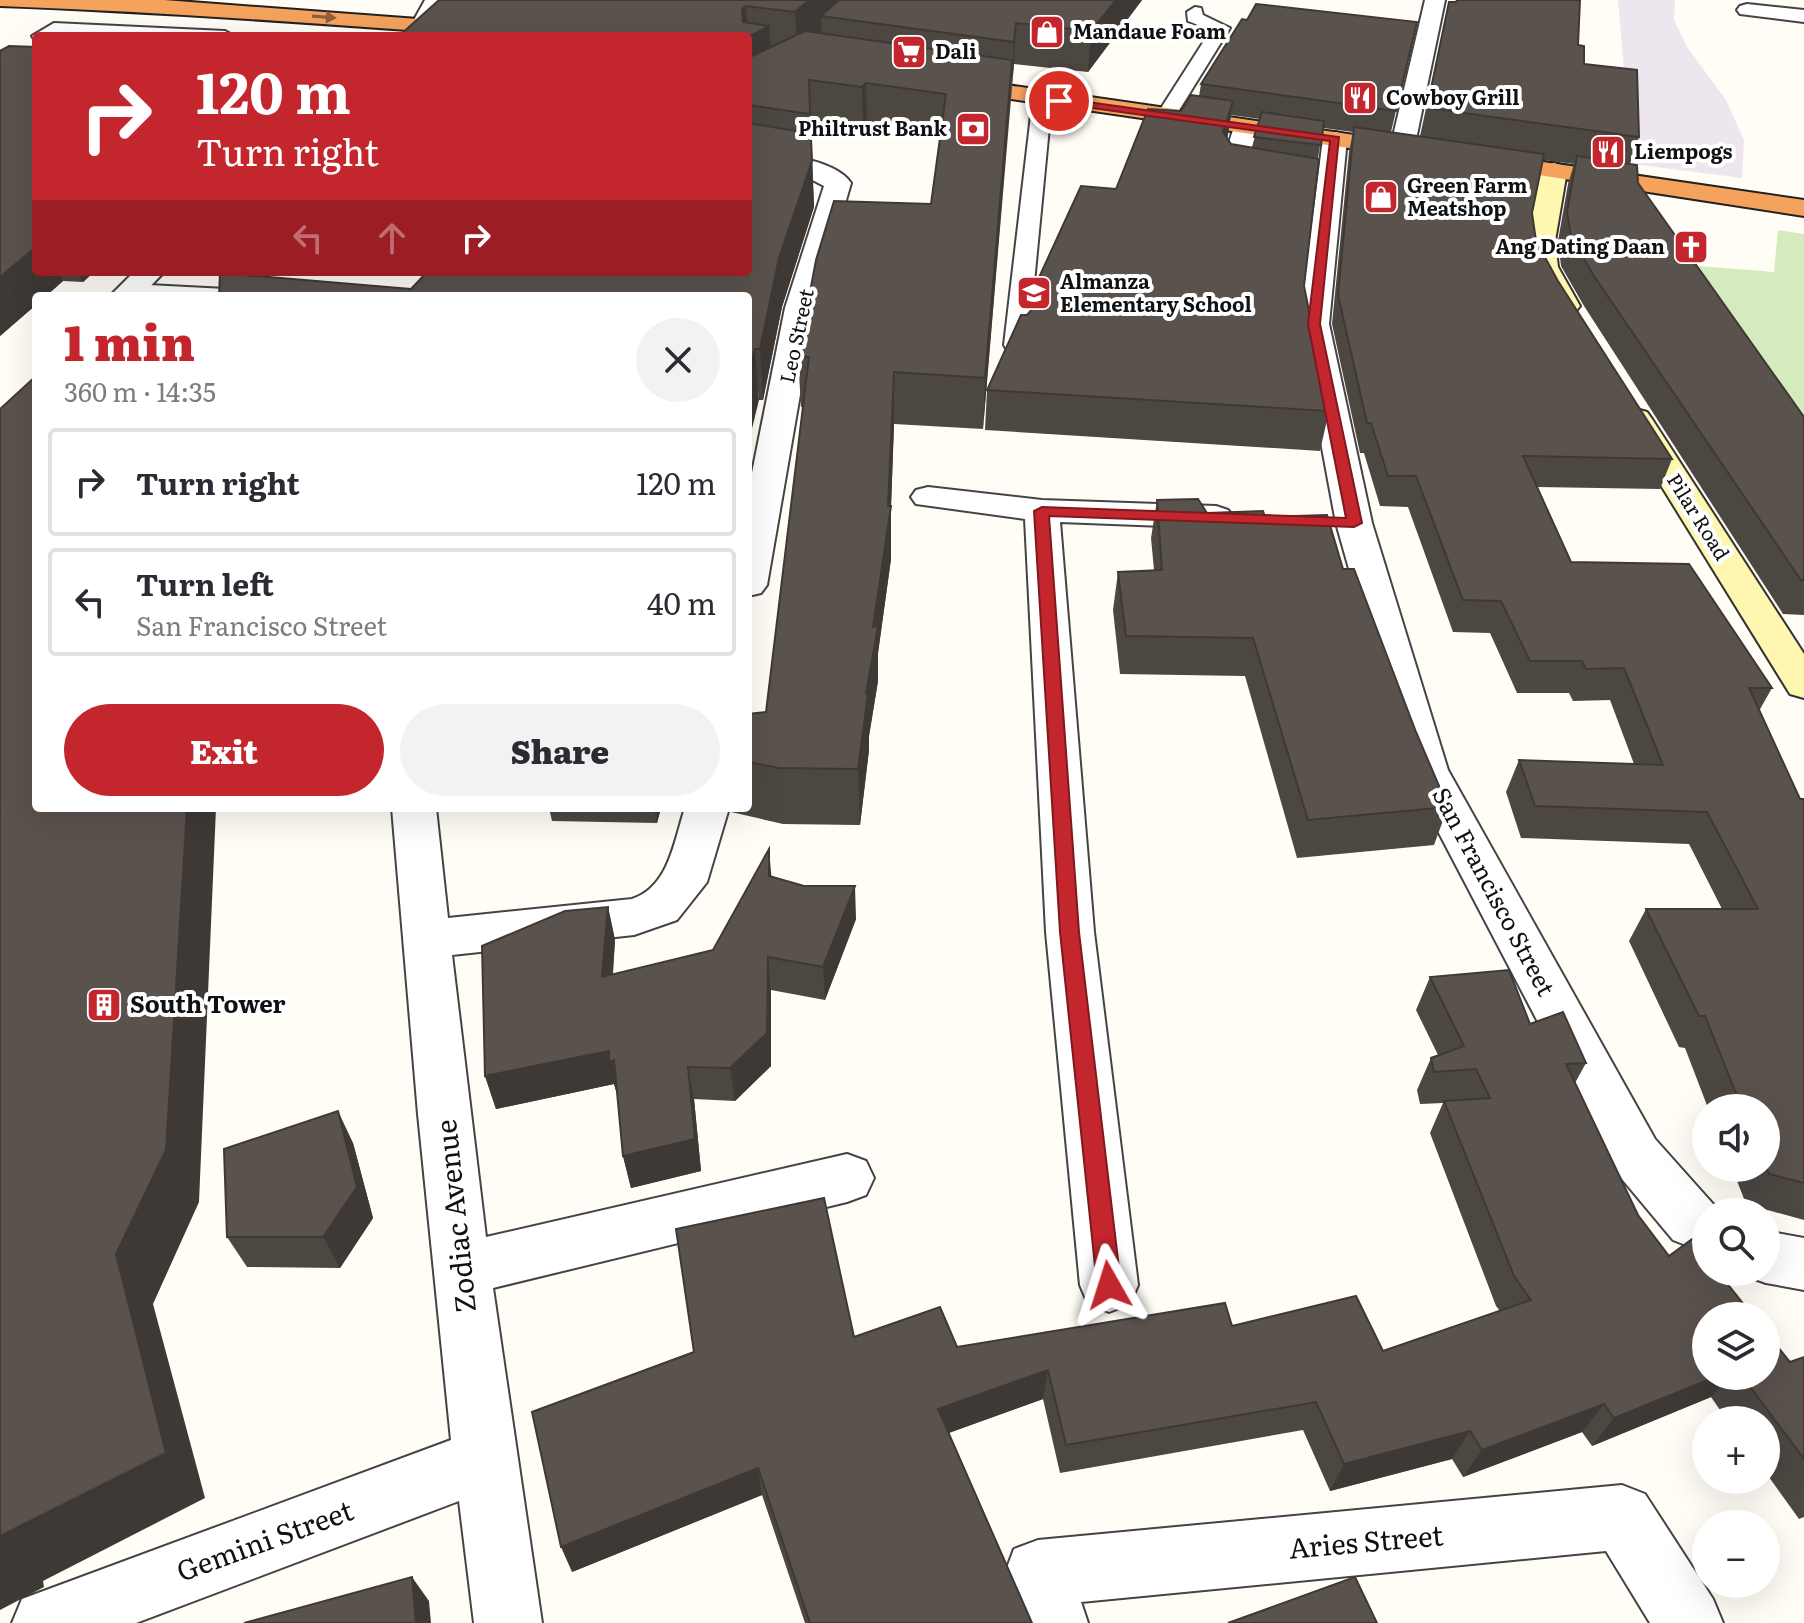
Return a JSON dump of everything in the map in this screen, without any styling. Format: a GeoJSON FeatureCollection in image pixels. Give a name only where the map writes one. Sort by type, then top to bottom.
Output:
{"type":"FeatureCollection","features":[{"type":"Feature","properties":{"kind":"highway"},"geometry":{"type":"LineString","coordinates":[[0,0],[490,23]]}},
{"type":"Feature","properties":{"kind":"highway"},"geometry":{"type":"LineString","coordinates":[[332,0],[424,18]]}},
{"type":"Feature","properties":{"kind":"highway"},"geometry":{"type":"LineString","coordinates":[[927,81],[1431,153]]}},
{"type":"Feature","properties":{"kind":"highway"},"geometry":{"type":"LineString","coordinates":[[1459,157],[1804,208]]}},
{"type":"Feature","properties":{"kind":"street"},"geometry":{"type":"LineString","coordinates":[[1402,149],[1435,0]]}},
{"type":"Feature","properties":{"kind":"street"},"geometry":{"type":"LineString","coordinates":[[1747,10],[1804,16]]}},
{"type":"Feature","properties":{"kind":"street"},"geometry":{"type":"LineString","coordinates":[[1246,127],[1233,170],[1244,175],[1304,182]]}},
{"type":"Feature","properties":{"kind":"street","name":"San Francisco Street"},"geometry":{"type":"LineString","coordinates":[[1335,139],[1304,182],[1314,324],[1354,523],[1427,770],[1636,1156],[1692,1221]]}},
{"type":"Feature","properties":{"kind":"street","name":"Leo Street"},"geometry":{"type":"LineString","coordinates":[[752,158],[806,167],[838,183],[800,308],[752,564]]}},
{"type":"Feature","properties":{"kind":"street"},"geometry":{"type":"LineString","coordinates":[[1554,171],[1541,241],[1544,267],[1583,335]]}},
{"type":"Feature","properties":{"kind":"street","name":"Pilar Road"},"geometry":{"type":"LineString","coordinates":[[1617,389],[1804,685]]}},
{"type":"Feature","properties":{"kind":"street"},"geometry":{"type":"LineString","coordinates":[[928,497],[1042,511],[1249,518]]}},
{"type":"Feature","properties":{"kind":"street"},"geometry":{"type":"LineString","coordinates":[[1042,511],[1070,932],[1109,1285]]}},
{"type":"Feature","properties":{"kind":"street"},"geometry":{"type":"LineString","coordinates":[[1313,520],[1354,523]]}},
{"type":"Feature","properties":{"kind":"street","name":"Zodiac Avenue"},"geometry":{"type":"LineString","coordinates":[[414,812],[484,1460],[508,1623]]}},
{"type":"Feature","properties":{"kind":"street"},"geometry":{"type":"LineString","coordinates":[[426,939],[634,917],[660,908],[684,882],[706,812]]}},
{"type":"Feature","properties":{"kind":"street"},"geometry":{"type":"LineString","coordinates":[[462,1269],[847,1178]]}},
{"type":"Feature","properties":{"kind":"street"},"geometry":{"type":"LineString","coordinates":[[1780,1260],[1804,1264]]}},
{"type":"Feature","properties":{"kind":"street","name":"Gemini Street"},"geometry":{"type":"LineString","coordinates":[[46,1623],[484,1460]]}},
{"type":"Feature","properties":{"kind":"street","name":"Aries Street"},"geometry":{"type":"LineString","coordinates":[[1054,1623],[1038,1573],[1622,1517],[1689,1623]]}},
{"type":"Feature","properties":{"kind":"lane"},"geometry":{"type":"LineString","coordinates":[[1166,116],[1221,28],[1194,17],[1195,12]]}},
{"type":"Feature","properties":{"kind":"lane"},"geometry":{"type":"LineString","coordinates":[[49,32],[54,28],[140,32]]}},
{"type":"Feature","properties":{"kind":"lane"},"geometry":{"type":"LineString","coordinates":[[1016,345],[1041,115],[1059,101]]}},
{"type":"Feature","properties":{"kind":"lane"},"geometry":{"type":"LineString","coordinates":[[135,286],[234,291]]}},
{"type":"Feature","properties":{"kind":"shaded area"},"geometry":{"type":"Polygon","coordinates":[[[1618,0],[1675,0],[1674,20],[1687,47],[1726,100],[1744,140],[1742,178],[1632,164],[1618,0]]]}},
{"type":"Feature","properties":{"kind":"green space"},"geometry":{"type":"Polygon","coordinates":[[[1778,230],[1804,234],[1804,427],[1721,325],[1699,266],[1774,272],[1778,230]]]}},
{"type":"Feature","properties":{"kind":"building"},"geometry":{"type":"Polygon","coordinates":[[[439,0],[809,0],[795,12],[746,6],[742,9],[743,22],[769,26],[752,35],[752,32],[403,32],[439,0]]]}},
{"type":"Feature","properties":{"kind":"building"},"geometry":{"type":"Polygon","coordinates":[[[839,0],[1116,0],[1091,31],[1016,23],[1014,42],[821,16],[839,0]]]}},
{"type":"Feature","properties":{"kind":"building"},"geometry":{"type":"Polygon","coordinates":[[[1580,0],[1578,45],[1584,46],[1584,64],[1637,70],[1639,137],[1427,108],[1449,2],[1580,0]]]}},
{"type":"Feature","properties":{"kind":"building"},"geometry":{"type":"Polygon","coordinates":[[[1256,4],[1417,22],[1396,111],[1201,84],[1242,19],[1247,20],[1256,4]]]}},
{"type":"Feature","properties":{"kind":"building"},"geometry":{"type":"Polygon","coordinates":[[[805,31],[1012,60],[985,378],[894,372],[888,506],[891,506],[873,627],[878,626],[866,694],[858,769],[778,768],[752,763],[752,714],[766,712],[809,357],[798,356],[816,260],[834,201],[931,204],[946,94],[866,83],[862,87],[809,80],[810,114],[752,106],[752,56],[805,31]]]}},
{"type":"Feature","properties":{"kind":"building"},"geometry":{"type":"Polygon","coordinates":[[[9,46],[32,47],[32,250],[0,277],[0,51],[9,46]]]}},
{"type":"Feature","properties":{"kind":"building"},"geometry":{"type":"Polygon","coordinates":[[[1191,95],[1233,101],[1223,132],[1231,144],[1319,159],[1304,286],[1329,411],[987,390],[1021,315],[1027,315],[1033,308],[1036,284],[1081,186],[1116,189],[1148,109],[1181,111],[1191,95]]]}},
{"type":"Feature","properties":{"kind":"building"},"geometry":{"type":"Polygon","coordinates":[[[1262,112],[1324,121],[1321,145],[1254,137],[1262,112]]]}},
{"type":"Feature","properties":{"kind":"building"},"geometry":{"type":"Polygon","coordinates":[[[752,124],[796,131],[811,139],[812,161],[779,258],[760,349],[755,349],[752,361],[752,292],[219,292],[220,276],[256,276],[411,289],[423,276],[752,276],[752,124]]]}},
{"type":"Feature","properties":{"kind":"building"},"geometry":{"type":"Polygon","coordinates":[[[1354,127],[1544,154],[1532,213],[1536,241],[1558,281],[1672,459],[1523,456],[1571,562],[1689,564],[1772,688],[1749,688],[1800,799],[1804,799],[1804,1183],[1780,1177],[1780,1094],[1736,1094],[1705,1016],[1699,1016],[1646,909],[1758,909],[1707,812],[1535,806],[1519,760],[1663,765],[1624,668],[1586,669],[1582,661],[1530,661],[1501,601],[1463,600],[1416,476],[1388,476],[1371,423],[1367,423],[1338,295],[1354,127]]]}},
{"type":"Feature","properties":{"kind":"building"},"geometry":{"type":"Polygon","coordinates":[[[1577,156],[1637,165],[1638,183],[1804,417],[1804,580],[1801,580],[1594,276],[1571,236],[1567,212],[1577,156]]]}},
{"type":"Feature","properties":{"kind":"building","name":"South Tower"},"geometry":{"type":"Polygon","coordinates":[[[32,380],[32,812],[187,812],[166,1150],[116,1254],[166,1453],[0,1536],[0,409],[32,380]]]}},
{"type":"Feature","properties":{"kind":"building"},"geometry":{"type":"Polygon","coordinates":[[[1198,499],[1207,513],[1263,511],[1265,517],[1327,515],[1343,569],[1354,569],[1448,807],[1308,820],[1253,638],[1126,636],[1118,572],[1162,570],[1157,500],[1198,499]]]}},
{"type":"Feature","properties":{"kind":"building"},"geometry":{"type":"Polygon","coordinates":[[[769,849],[769,876],[804,886],[855,886],[823,967],[768,957],[767,1033],[730,1068],[688,1067],[695,1139],[623,1156],[614,1060],[609,1062],[609,1051],[485,1076],[482,946],[565,911],[608,907],[602,977],[713,950],[769,849]]]}},
{"type":"Feature","properties":{"kind":"building"},"geometry":{"type":"Polygon","coordinates":[[[1509,970],[1530,1024],[1563,1012],[1586,1063],[1566,1064],[1638,1215],[1669,1256],[1692,1239],[1692,1286],[1729,1286],[1742,1302],[1692,1302],[1692,1386],[1614,1418],[1604,1404],[1482,1450],[1470,1431],[1344,1464],[1316,1402],[1066,1445],[1048,1370],[938,1409],[1032,1623],[810,1623],[758,1468],[561,1547],[532,1412],[694,1352],[676,1229],[824,1198],[854,1337],[940,1307],[957,1347],[1225,1303],[1232,1326],[1356,1296],[1383,1351],[1531,1300],[1514,1276],[1444,1101],[1490,1098],[1476,1069],[1434,1072],[1431,1058],[1464,1046],[1430,977],[1509,970]]]}},
{"type":"Feature","properties":{"kind":"building"},"geometry":{"type":"Polygon","coordinates":[[[338,1111],[357,1187],[323,1237],[227,1237],[224,1149],[338,1111]]]}},
{"type":"Feature","properties":{"kind":"building"},"geometry":{"type":"Polygon","coordinates":[[[1780,1350],[1790,1362],[1804,1357],[1804,1459],[1780,1427],[1780,1406],[1764,1406],[1752,1390],[1780,1390],[1780,1350]]]}},
{"type":"Feature","properties":{"kind":"building"},"geometry":{"type":"Polygon","coordinates":[[[412,1577],[416,1623],[244,1623],[412,1577]]]}},
{"type":"Feature","properties":{"kind":"building"},"geometry":{"type":"Polygon","coordinates":[[[1355,1577],[1377,1623],[1228,1623],[1355,1577]]]}},
{"type":"Feature","properties":{"kind":"place","name":"Mandaue Foam"},"geometry":{"type":"Point","coordinates":[1047,32]}},
{"type":"Feature","properties":{"kind":"place","name":"Dali"},"geometry":{"type":"Point","coordinates":[909,52]}},
{"type":"Feature","properties":{"kind":"place","name":"Cowboy Grill"},"geometry":{"type":"Point","coordinates":[1360,98]}},
{"type":"Feature","properties":{"kind":"place","name":"Philtrust Bank"},"geometry":{"type":"Point","coordinates":[973,129]}},
{"type":"Feature","properties":{"kind":"place","name":"Liempogs"},"geometry":{"type":"Point","coordinates":[1608,152]}},
{"type":"Feature","properties":{"kind":"place","name":"Green Farm Meatshop"},"geometry":{"type":"Point","coordinates":[1381,197]}},
{"type":"Feature","properties":{"kind":"place","name":"Ang Dating Daan"},"geometry":{"type":"Point","coordinates":[1691,247]}},
{"type":"Feature","properties":{"kind":"place","name":"Almanza Elementary School"},"geometry":{"type":"Point","coordinates":[1034,293]}},
{"type":"Feature","properties":{"kind":"place","name":"South Tower"},"geometry":{"type":"Point","coordinates":[104,1005]}},
{"type":"Feature","properties":{"kind":"route"},"geometry":{"type":"LineString","coordinates":[[1059,101],[1335,139],[1314,324],[1354,523],[1042,511],[1070,932],[1109,1285]]}}]}
